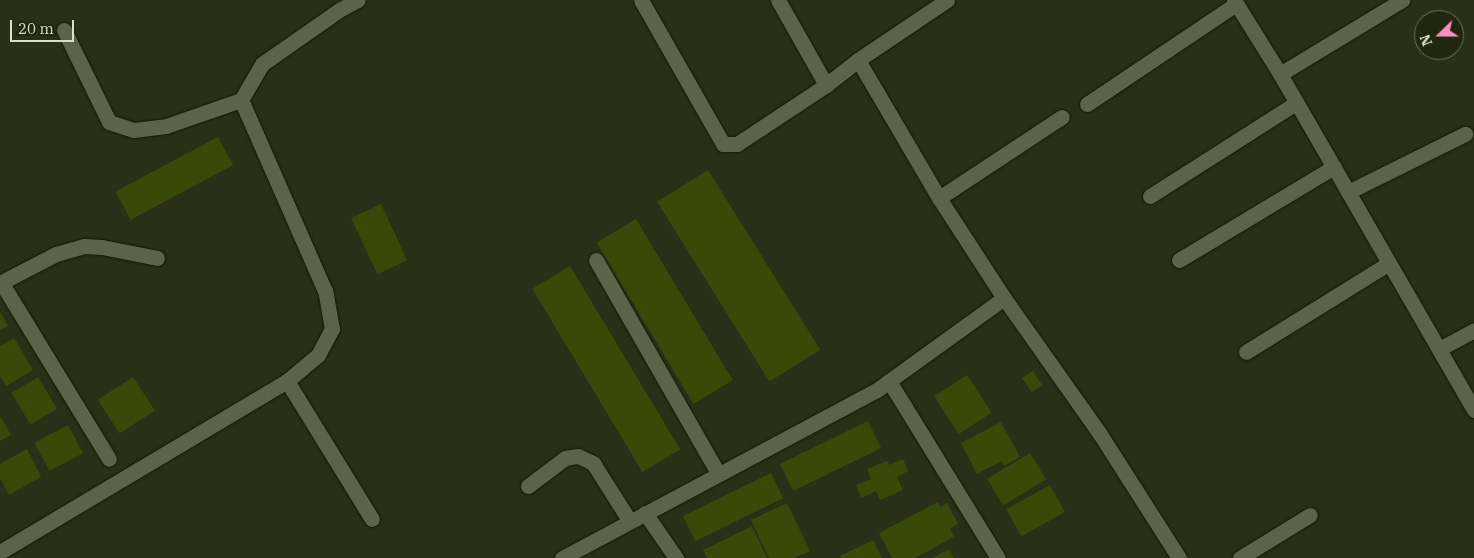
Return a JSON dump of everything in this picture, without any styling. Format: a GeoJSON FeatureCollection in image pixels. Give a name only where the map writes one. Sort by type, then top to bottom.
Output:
{"type":"FeatureCollection","features":[{"type":"Feature","properties":{"kind":"street"},"geometry":{"type":"LineString","coordinates":[[64,30],[109,122],[134,130],[166,126],[241,100],[262,64],[336,5],[358,0]]}},
{"type":"Feature","properties":{"kind":"street"},"geometry":{"type":"LineString","coordinates":[[641,0],[722,144],[737,144],[826,86],[858,60],[947,0]]}},
{"type":"Feature","properties":{"kind":"street"},"geometry":{"type":"LineString","coordinates":[[778,0],[826,86]]}},
{"type":"Feature","properties":{"kind":"street"},"geometry":{"type":"LineString","coordinates":[[1280,74],[1402,0]]}},
{"type":"Feature","properties":{"kind":"street"},"geometry":{"type":"LineString","coordinates":[[1087,104],[1235,2],[1280,74],[1474,410]]}},
{"type":"Feature","properties":{"kind":"street"},"geometry":{"type":"LineString","coordinates":[[858,60],[939,198],[1004,298],[1100,434],[1179,558]]}},
{"type":"Feature","properties":{"kind":"street"},"geometry":{"type":"LineString","coordinates":[[0,552],[287,381],[318,355],[332,329],[325,291],[241,100]]}},
{"type":"Feature","properties":{"kind":"street"},"geometry":{"type":"LineString","coordinates":[[1150,196],[1296,103]]}},
{"type":"Feature","properties":{"kind":"street"},"geometry":{"type":"LineString","coordinates":[[939,198],[1062,117]]}},
{"type":"Feature","properties":{"kind":"street"},"geometry":{"type":"LineString","coordinates":[[1348,192],[1465,134]]}},
{"type":"Feature","properties":{"kind":"street"},"geometry":{"type":"LineString","coordinates":[[1179,260],[1334,167]]}},
{"type":"Feature","properties":{"kind":"street"},"geometry":{"type":"LineString","coordinates":[[109,459],[1,283],[56,254],[84,246],[102,247],[157,258]]}},
{"type":"Feature","properties":{"kind":"street"},"geometry":{"type":"LineString","coordinates":[[596,260],[718,473]]}},
{"type":"Feature","properties":{"kind":"street"},"geometry":{"type":"LineString","coordinates":[[1246,352],[1389,262]]}},
{"type":"Feature","properties":{"kind":"street"},"geometry":{"type":"LineString","coordinates":[[562,558],[629,520],[877,390],[1004,298]]}},
{"type":"Feature","properties":{"kind":"street"},"geometry":{"type":"LineString","coordinates":[[1439,349],[1474,330]]}},
{"type":"Feature","properties":{"kind":"street"},"geometry":{"type":"LineString","coordinates":[[287,381],[372,519]]}},
{"type":"Feature","properties":{"kind":"street"},"geometry":{"type":"LineString","coordinates":[[889,381],[998,558]]}},
{"type":"Feature","properties":{"kind":"street"},"geometry":{"type":"LineString","coordinates":[[528,486],[565,458],[578,456],[593,464],[629,520]]}},
{"type":"Feature","properties":{"kind":"street"},"geometry":{"type":"LineString","coordinates":[[645,513],[676,558]]}},
{"type":"Feature","properties":{"kind":"street"},"geometry":{"type":"LineString","coordinates":[[1240,558],[1310,515]]}},
{"type":"Feature","properties":{"kind":"building"},"geometry":{"type":"Polygon","coordinates":[[[218,137],[233,165],[131,220],[116,191],[218,137]]]}},
{"type":"Feature","properties":{"kind":"building"},"geometry":{"type":"Polygon","coordinates":[[[708,170],[820,350],[769,382],[657,202],[708,170]]]}},
{"type":"Feature","properties":{"kind":"building"},"geometry":{"type":"Polygon","coordinates":[[[381,204],[407,260],[377,274],[351,218],[381,204]]]}},
{"type":"Feature","properties":{"kind":"building"},"geometry":{"type":"Polygon","coordinates":[[[636,219],[733,380],[693,404],[597,243],[636,219]]]}},
{"type":"Feature","properties":{"kind":"building"},"geometry":{"type":"Polygon","coordinates":[[[570,266],[680,449],[643,472],[532,289],[570,266]]]}},
{"type":"Feature","properties":{"kind":"building"},"geometry":{"type":"Polygon","coordinates":[[[0,311],[8,326],[0,330],[0,311]]]}},
{"type":"Feature","properties":{"kind":"building"},"geometry":{"type":"Polygon","coordinates":[[[14,338],[33,370],[6,386],[0,376],[0,346],[14,338]]]}},
{"type":"Feature","properties":{"kind":"building"},"geometry":{"type":"Polygon","coordinates":[[[1033,371],[1042,385],[1031,392],[1022,378],[1033,371]]]}},
{"type":"Feature","properties":{"kind":"building"},"geometry":{"type":"Polygon","coordinates":[[[967,375],[992,413],[959,434],[934,396],[967,375]]]}},
{"type":"Feature","properties":{"kind":"building"},"geometry":{"type":"Polygon","coordinates":[[[38,377],[57,409],[30,425],[11,393],[38,377]]]}},
{"type":"Feature","properties":{"kind":"building"},"geometry":{"type":"Polygon","coordinates":[[[133,377],[155,411],[120,433],[98,400],[133,377]]]}},
{"type":"Feature","properties":{"kind":"building"},"geometry":{"type":"Polygon","coordinates":[[[0,416],[11,435],[0,441],[0,416]]]}},
{"type":"Feature","properties":{"kind":"building"},"geometry":{"type":"Polygon","coordinates":[[[868,421],[881,448],[793,491],[780,464],[868,421]]]}},
{"type":"Feature","properties":{"kind":"building"},"geometry":{"type":"Polygon","coordinates":[[[1001,422],[1020,457],[1004,466],[1002,461],[977,474],[961,443],[1001,422]]]}},
{"type":"Feature","properties":{"kind":"building"},"geometry":{"type":"Polygon","coordinates":[[[68,425],[83,453],[49,471],[34,443],[68,425]]]}},
{"type":"Feature","properties":{"kind":"building"},"geometry":{"type":"Polygon","coordinates":[[[27,449],[41,477],[9,495],[0,478],[0,464],[27,449]]]}},
{"type":"Feature","properties":{"kind":"building"},"geometry":{"type":"Polygon","coordinates":[[[1030,453],[1046,480],[1003,505],[987,479],[1030,453]]]}},
{"type":"Feature","properties":{"kind":"building"},"geometry":{"type":"Polygon","coordinates":[[[903,459],[908,471],[897,477],[903,490],[880,500],[876,491],[861,498],[856,485],[871,479],[867,469],[887,461],[889,465],[903,459]]]}},
{"type":"Feature","properties":{"kind":"building"},"geometry":{"type":"Polygon","coordinates":[[[771,473],[783,498],[695,541],[683,516],[771,473]]]}},
{"type":"Feature","properties":{"kind":"building"},"geometry":{"type":"Polygon","coordinates":[[[1050,485],[1065,512],[1021,536],[1006,509],[1050,485]]]}},
{"type":"Feature","properties":{"kind":"building"},"geometry":{"type":"Polygon","coordinates":[[[938,502],[940,507],[947,503],[958,524],[950,528],[954,537],[915,558],[892,558],[879,533],[938,502]]]}},
{"type":"Feature","properties":{"kind":"building"},"geometry":{"type":"Polygon","coordinates":[[[787,503],[810,551],[794,558],[769,558],[751,520],[787,503]]]}},
{"type":"Feature","properties":{"kind":"building"},"geometry":{"type":"Polygon","coordinates":[[[752,526],[767,558],[707,558],[703,550],[752,526]]]}},
{"type":"Feature","properties":{"kind":"building"},"geometry":{"type":"Polygon","coordinates":[[[873,540],[882,558],[841,558],[840,556],[873,540]]]}},
{"type":"Feature","properties":{"kind":"building"},"geometry":{"type":"Polygon","coordinates":[[[949,549],[954,558],[932,558],[949,549]]]}}]}
